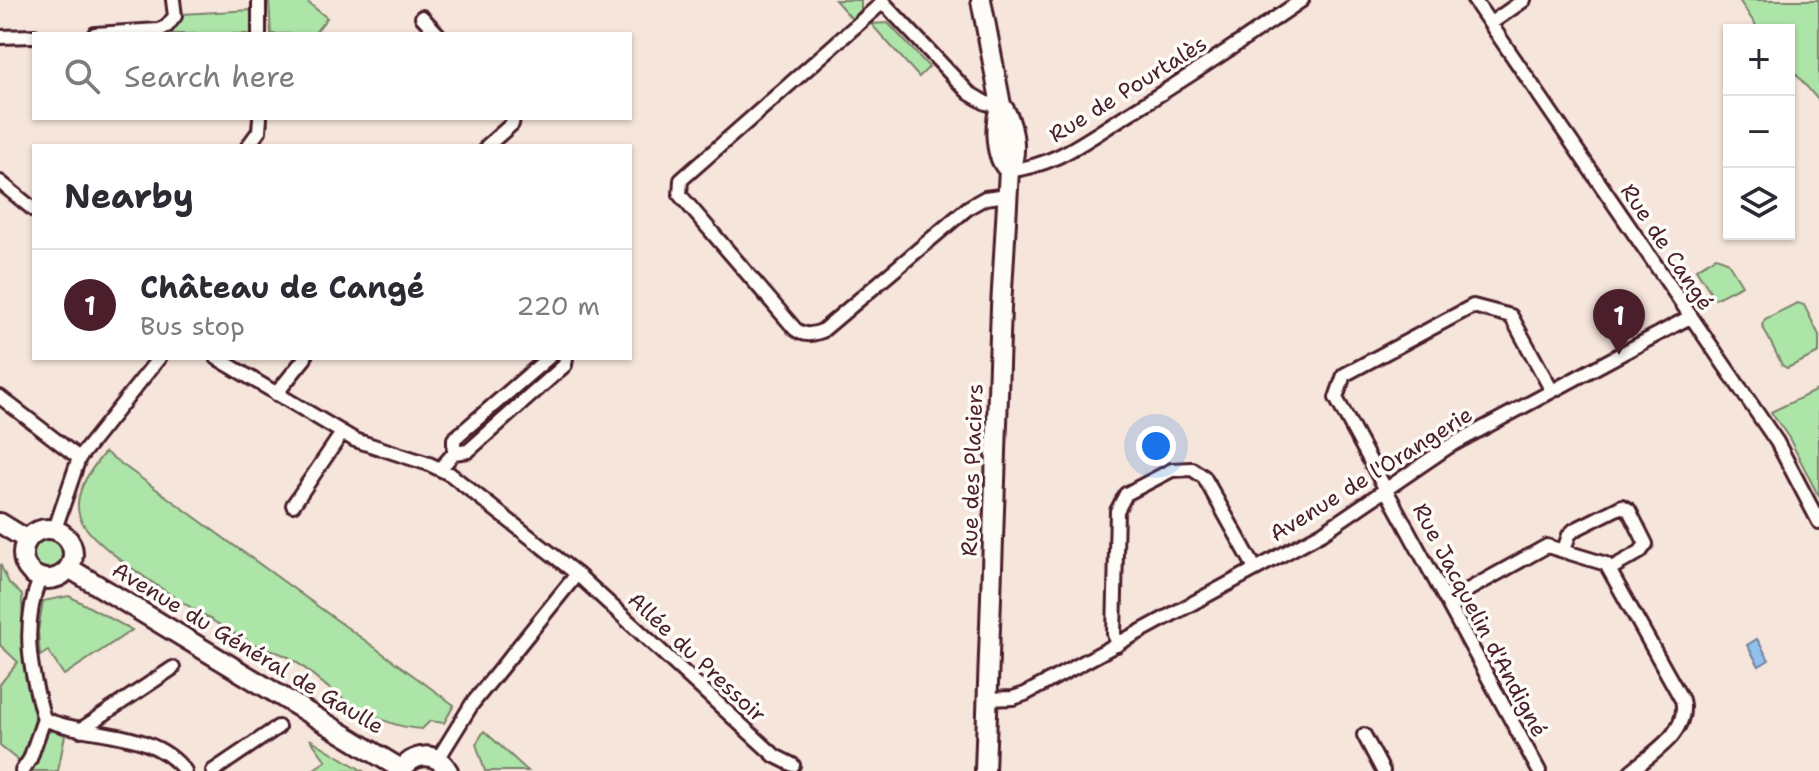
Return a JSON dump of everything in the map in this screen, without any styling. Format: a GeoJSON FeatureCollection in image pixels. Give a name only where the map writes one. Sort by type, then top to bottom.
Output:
{"type":"FeatureCollection","features":[{"type":"Feature","properties":{"kind":"street"},"geometry":{"type":"LineString","coordinates":[[127,32],[159,30],[167,26],[175,16],[173,0]]}},
{"type":"Feature","properties":{"kind":"street"},"geometry":{"type":"LineString","coordinates":[[259,0],[259,32]]}},
{"type":"Feature","properties":{"kind":"street","name":"Rue des Placiers"},"geometry":{"type":"LineString","coordinates":[[981,0],[1001,105],[1009,118],[1014,155],[1009,170],[985,771]]}},
{"type":"Feature","properties":{"kind":"street","name":"Rue de Pourtalès"},"geometry":{"type":"LineString","coordinates":[[1009,170],[1031,168],[1062,154],[1203,68],[1302,0]]}},
{"type":"Feature","properties":{"kind":"street","name":"Rue de Cangé"},"geometry":{"type":"LineString","coordinates":[[1474,0],[1777,442],[1819,522]]}},
{"type":"Feature","properties":{"kind":"street"},"geometry":{"type":"LineString","coordinates":[[1491,23],[1524,0]]}},
{"type":"Feature","properties":{"kind":"street"},"geometry":{"type":"LineString","coordinates":[[1001,105],[986,103],[969,93],[882,1],[681,180],[680,195],[795,329],[801,334],[811,335],[822,331],[969,207],[985,198],[1008,195]]}},
{"type":"Feature","properties":{"kind":"street"},"geometry":{"type":"LineString","coordinates":[[422,17],[436,32]]}},
{"type":"Feature","properties":{"kind":"street"},"geometry":{"type":"LineString","coordinates":[[0,37],[32,36]]}},
{"type":"Feature","properties":{"kind":"street"},"geometry":{"type":"LineString","coordinates":[[249,144],[259,131],[260,120]]}},
{"type":"Feature","properties":{"kind":"street"},"geometry":{"type":"LineString","coordinates":[[489,144],[513,120]]}},
{"type":"Feature","properties":{"kind":"street"},"geometry":{"type":"LineString","coordinates":[[0,182],[32,208]]}},
{"type":"Feature","properties":{"kind":"street","name":"Rue Jacquelin d'Andigné"},"geometry":{"type":"LineString","coordinates":[[1539,771],[1336,400],[1344,375],[1473,306],[1511,316],[1552,391]]}},
{"type":"Feature","properties":{"kind":"street","name":"Avenue de l'Orangerie"},"geometry":{"type":"LineString","coordinates":[[986,699],[1013,698],[1025,694],[1117,645],[1322,533],[1448,447],[1690,317]]}},
{"type":"Feature","properties":{"kind":"street"},"geometry":{"type":"LineString","coordinates":[[55,529],[79,458],[157,360]]}},
{"type":"Feature","properties":{"kind":"street","name":"Allée du Pressoir"},"geometry":{"type":"LineString","coordinates":[[220,360],[342,433],[440,469],[462,482],[577,574],[775,756],[793,765]]}},
{"type":"Feature","properties":{"kind":"street"},"geometry":{"type":"LineString","coordinates":[[276,394],[303,360]]}},
{"type":"Feature","properties":{"kind":"street"},"geometry":{"type":"LineString","coordinates":[[454,453],[454,439],[546,360]]}},
{"type":"Feature","properties":{"kind":"street"},"geometry":{"type":"LineString","coordinates":[[440,469],[454,453],[468,451],[565,365],[566,360]]}},
{"type":"Feature","properties":{"kind":"street"},"geometry":{"type":"LineString","coordinates":[[0,397],[79,458]]}},
{"type":"Feature","properties":{"kind":"street"},"geometry":{"type":"LineString","coordinates":[[293,505],[342,433]]}},
{"type":"Feature","properties":{"kind":"street"},"geometry":{"type":"LineString","coordinates":[[1117,645],[1114,634],[1117,511],[1126,494],[1172,470],[1199,471],[1255,568]]}},
{"type":"Feature","properties":{"kind":"street"},"geometry":{"type":"LineString","coordinates":[[1564,550],[1574,530],[1622,506],[1629,510],[1646,544],[1640,552],[1610,569]]}},
{"type":"Feature","properties":{"kind":"street"},"geometry":{"type":"LineString","coordinates":[[0,523],[26,539]]}},
{"type":"Feature","properties":{"kind":"street"},"geometry":{"type":"LineString","coordinates":[[55,529],[72,545],[69,568],[56,578],[40,578],[23,562],[23,547],[26,539],[39,530],[55,529]]}},
{"type":"Feature","properties":{"kind":"street"},"geometry":{"type":"LineString","coordinates":[[1448,601],[1547,546],[1601,561],[1610,569],[1684,709],[1679,728],[1631,771]]}},
{"type":"Feature","properties":{"kind":"street","name":"Avenue du Général de Gaulle"},"geometry":{"type":"LineString","coordinates":[[69,568],[401,770]]}},
{"type":"Feature","properties":{"kind":"street"},"geometry":{"type":"LineString","coordinates":[[401,770],[408,761],[418,756],[443,765],[472,704],[577,574]]}},
{"type":"Feature","properties":{"kind":"street"},"geometry":{"type":"LineString","coordinates":[[22,771],[30,759],[44,719],[30,667],[28,627],[30,606],[40,578]]}},
{"type":"Feature","properties":{"kind":"street"},"geometry":{"type":"LineString","coordinates":[[80,730],[173,668]]}},
{"type":"Feature","properties":{"kind":"street"},"geometry":{"type":"LineString","coordinates":[[44,719],[80,730],[150,744],[171,756],[185,771]]}},
{"type":"Feature","properties":{"kind":"street"},"geometry":{"type":"LineString","coordinates":[[213,771],[278,727]]}},
{"type":"Feature","properties":{"kind":"street"},"geometry":{"type":"LineString","coordinates":[[1364,735],[1383,771]]}},
{"type":"Feature","properties":{"kind":"green space"},"geometry":{"type":"Polygon","coordinates":[[[269,0],[305,0],[327,18],[316,32],[271,32],[269,0]]]}},
{"type":"Feature","properties":{"kind":"green space"},"geometry":{"type":"Polygon","coordinates":[[[835,0],[861,0],[861,10],[852,19],[835,0]]]}},
{"type":"Feature","properties":{"kind":"green space"},"geometry":{"type":"Polygon","coordinates":[[[1739,0],[1819,0],[1819,101],[1795,73],[1795,24],[1755,24],[1739,0]]]}},
{"type":"Feature","properties":{"kind":"green space"},"geometry":{"type":"Polygon","coordinates":[[[251,10],[251,32],[169,32],[182,14],[251,10]]]}},
{"type":"Feature","properties":{"kind":"green space"},"geometry":{"type":"Polygon","coordinates":[[[888,23],[929,67],[919,77],[871,24],[888,23]]]}},
{"type":"Feature","properties":{"kind":"green space"},"geometry":{"type":"Polygon","coordinates":[[[1716,257],[1727,261],[1742,285],[1715,299],[1696,269],[1716,257]]]}},
{"type":"Feature","properties":{"kind":"green space"},"geometry":{"type":"Polygon","coordinates":[[[1797,303],[1804,305],[1819,335],[1819,353],[1787,368],[1782,365],[1762,325],[1765,319],[1797,303]]]}},
{"type":"Feature","properties":{"kind":"green space"},"geometry":{"type":"Polygon","coordinates":[[[1819,389],[1819,497],[1789,438],[1771,412],[1819,389]]]}},
{"type":"Feature","properties":{"kind":"green space"},"geometry":{"type":"Polygon","coordinates":[[[105,452],[454,705],[444,723],[430,721],[422,729],[411,728],[367,713],[291,659],[254,644],[211,619],[111,552],[82,522],[78,503],[83,485],[105,452]]]}},
{"type":"Feature","properties":{"kind":"green space"},"geometry":{"type":"Polygon","coordinates":[[[47,539],[53,540],[61,548],[61,560],[53,568],[47,569],[41,568],[33,560],[32,554],[33,548],[41,540],[47,539]]]}},
{"type":"Feature","properties":{"kind":"green space"},"geometry":{"type":"Polygon","coordinates":[[[0,564],[9,583],[22,595],[23,660],[37,712],[20,762],[0,746],[0,684],[18,662],[0,645],[0,564]]]}},
{"type":"Feature","properties":{"kind":"green space"},"geometry":{"type":"Polygon","coordinates":[[[69,596],[132,630],[64,675],[48,651],[40,656],[38,631],[43,601],[69,596]]]}},
{"type":"Feature","properties":{"kind":"green space"},"geometry":{"type":"Polygon","coordinates":[[[53,730],[65,735],[58,771],[28,771],[44,735],[53,730]]]}},
{"type":"Feature","properties":{"kind":"green space"},"geometry":{"type":"Polygon","coordinates":[[[484,731],[528,771],[485,771],[476,744],[484,731]]]}},
{"type":"Feature","properties":{"kind":"green space"},"geometry":{"type":"Polygon","coordinates":[[[310,739],[363,771],[311,771],[326,761],[310,739]]]}},
{"type":"Feature","properties":{"kind":"water"},"geometry":{"type":"Polygon","coordinates":[[[1757,639],[1769,660],[1759,666],[1747,645],[1757,639]]]}},
{"type":"Feature","properties":{"kind":"place","name":"Château de Cangé"},"geometry":{"type":"Point","coordinates":[1619,355]}}]}
